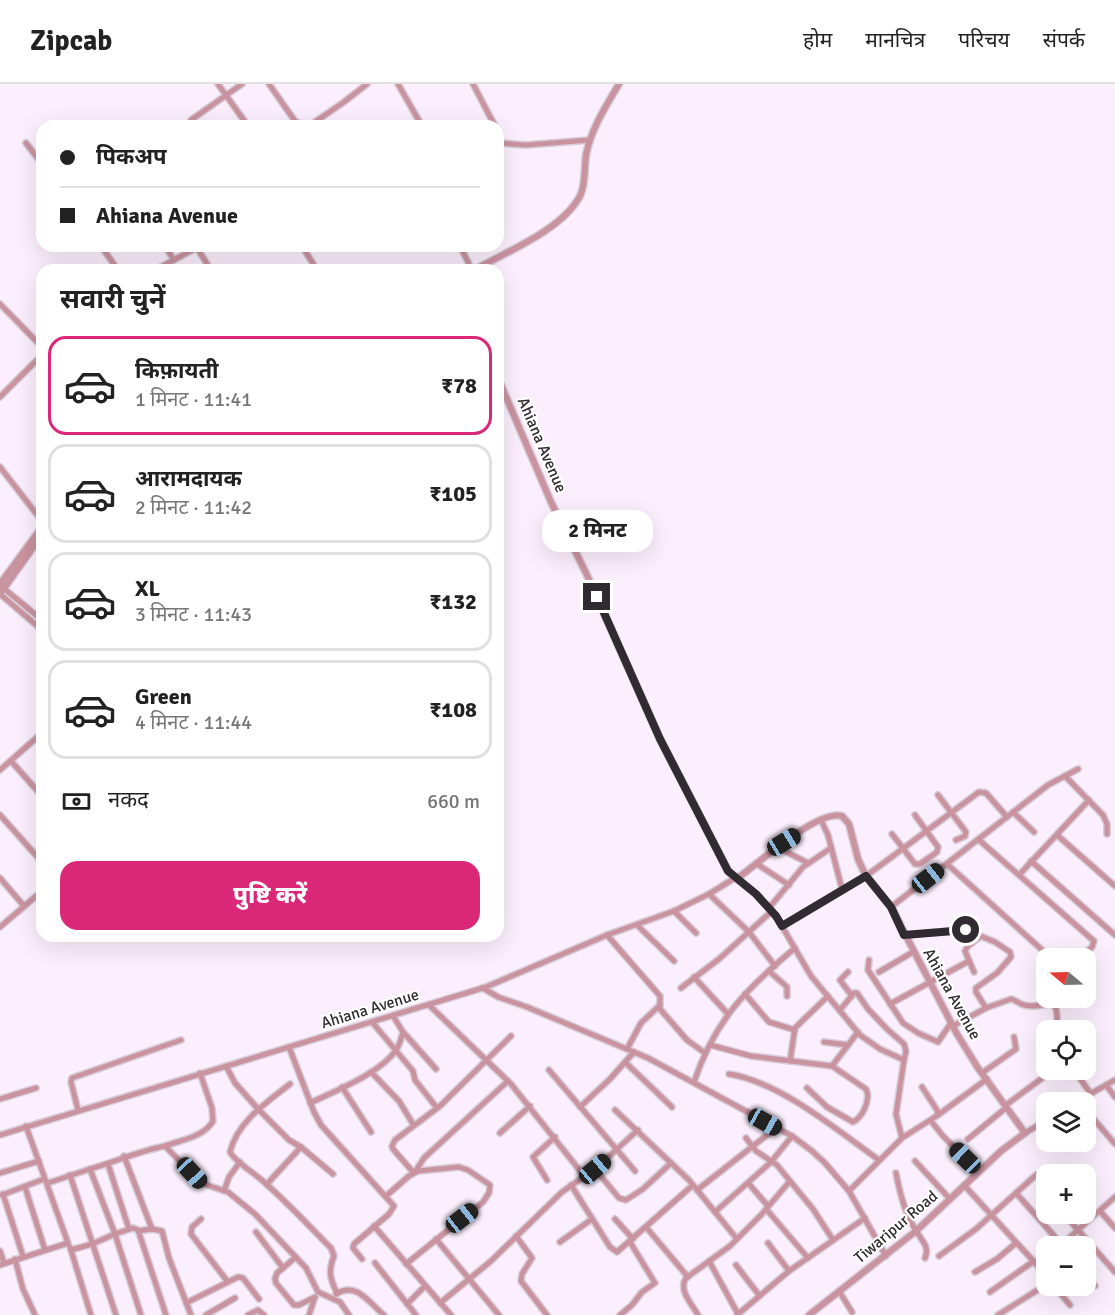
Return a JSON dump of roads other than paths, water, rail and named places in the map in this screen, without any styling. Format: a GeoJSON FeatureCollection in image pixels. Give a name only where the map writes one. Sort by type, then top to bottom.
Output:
{"type":"FeatureCollection","features":[{"type":"Feature","properties":{"kind":"street"},"geometry":{"type":"LineString","coordinates":[[218,84],[244,120]]}},
{"type":"Feature","properties":{"kind":"street"},"geometry":{"type":"LineString","coordinates":[[190,120],[243,84]]}},
{"type":"Feature","properties":{"kind":"street"},"geometry":{"type":"LineString","coordinates":[[269,84],[294,120]]}},
{"type":"Feature","properties":{"kind":"street"},"geometry":{"type":"LineString","coordinates":[[316,120],[367,84]]}},
{"type":"Feature","properties":{"kind":"street"},"geometry":{"type":"LineString","coordinates":[[398,84],[419,120]]}},
{"type":"Feature","properties":{"kind":"street"},"geometry":{"type":"LineString","coordinates":[[473,84],[492,120]]}},
{"type":"Feature","properties":{"kind":"street"},"geometry":{"type":"LineString","coordinates":[[484,264],[549,228],[574,206],[584,183],[590,140],[603,111],[620,84]]}},
{"type":"Feature","properties":{"kind":"street"},"geometry":{"type":"LineString","coordinates":[[504,142],[526,145],[590,140]]}},
{"type":"Feature","properties":{"kind":"street"},"geometry":{"type":"LineString","coordinates":[[26,143],[36,156]]}},
{"type":"Feature","properties":{"kind":"street"},"geometry":{"type":"LineString","coordinates":[[169,252],[174,260]]}},
{"type":"Feature","properties":{"kind":"street"},"geometry":{"type":"LineString","coordinates":[[166,264],[189,252]]}},
{"type":"Feature","properties":{"kind":"street"},"geometry":{"type":"LineString","coordinates":[[0,304],[36,341]]}},
{"type":"Feature","properties":{"kind":"street"},"geometry":{"type":"LineString","coordinates":[[0,397],[36,361]]}},
{"type":"Feature","properties":{"kind":"street","name":"Ahiana Avenue"},"geometry":{"type":"LineString","coordinates":[[504,398],[660,739],[728,871],[735,878]]}},
{"type":"Feature","properties":{"kind":"street"},"geometry":{"type":"LineString","coordinates":[[0,467],[36,513]]}},
{"type":"Feature","properties":{"kind":"street"},"geometry":{"type":"LineString","coordinates":[[1,589],[36,536]]}},
{"type":"Feature","properties":{"kind":"street"},"geometry":{"type":"LineString","coordinates":[[1,589],[36,543]]}},
{"type":"Feature","properties":{"kind":"street"},"geometry":{"type":"LineString","coordinates":[[1,589],[36,616]]}},
{"type":"Feature","properties":{"kind":"street"},"geometry":{"type":"LineString","coordinates":[[1,589],[34,623]]}},
{"type":"Feature","properties":{"kind":"street"},"geometry":{"type":"LineString","coordinates":[[0,770],[36,738]]}},
{"type":"Feature","properties":{"kind":"street"},"geometry":{"type":"LineString","coordinates":[[11,761],[36,789]]}},
{"type":"Feature","properties":{"kind":"street"},"geometry":{"type":"LineString","coordinates":[[891,907],[1048,785],[1078,769]]}},
{"type":"Feature","properties":{"kind":"street"},"geometry":{"type":"LineString","coordinates":[[1065,776],[1106,820],[1107,834]]}},
{"type":"Feature","properties":{"kind":"street"},"geometry":{"type":"LineString","coordinates":[[782,926],[866,876],[979,792],[983,791],[1007,817]]}},
{"type":"Feature","properties":{"kind":"street"},"geometry":{"type":"LineString","coordinates":[[938,795],[966,832],[964,836],[956,840]]}},
{"type":"Feature","properties":{"kind":"street"},"geometry":{"type":"LineString","coordinates":[[1019,875],[1089,800]]}},
{"type":"Feature","properties":{"kind":"street"},"geometry":{"type":"LineString","coordinates":[[1013,812],[1034,832]]}},
{"type":"Feature","properties":{"kind":"street"},"geometry":{"type":"LineString","coordinates":[[0,815],[36,855]]}},
{"type":"Feature","properties":{"kind":"street","name":"Ahiana Avenue"},"geometry":{"type":"LineString","coordinates":[[0,1135],[483,988],[709,894],[756,864],[777,847],[821,820],[837,815],[849,824],[858,859],[866,876],[891,907],[952,1024],[1025,1133]]}},
{"type":"Feature","properties":{"kind":"street"},"geometry":{"type":"LineString","coordinates":[[892,834],[915,864],[927,860],[938,849],[915,815]]}},
{"type":"Feature","properties":{"kind":"street"},"geometry":{"type":"LineString","coordinates":[[821,820],[842,889]]}},
{"type":"Feature","properties":{"kind":"street"},"geometry":{"type":"LineString","coordinates":[[1058,835],[1115,885]]}},
{"type":"Feature","properties":{"kind":"street"},"geometry":{"type":"LineString","coordinates":[[979,840],[1094,941],[1091,948]]}},
{"type":"Feature","properties":{"kind":"street"},"geometry":{"type":"LineString","coordinates":[[777,847],[808,863]]}},
{"type":"Feature","properties":{"kind":"street"},"geometry":{"type":"LineString","coordinates":[[681,988],[749,932],[808,863],[831,848]]}},
{"type":"Feature","properties":{"kind":"street"},"geometry":{"type":"LineString","coordinates":[[1031,861],[1115,935]]}},
{"type":"Feature","properties":{"kind":"street"},"geometry":{"type":"LineString","coordinates":[[756,864],[789,885]]}},
{"type":"Feature","properties":{"kind":"street"},"geometry":{"type":"LineString","coordinates":[[947,864],[1040,948]]}},
{"type":"Feature","properties":{"kind":"street"},"geometry":{"type":"LineString","coordinates":[[0,878],[24,906]]}},
{"type":"Feature","properties":{"kind":"street"},"geometry":{"type":"LineString","coordinates":[[735,878],[756,894],[770,909],[811,976],[858,1032],[880,1048],[904,1060]]}},
{"type":"Feature","properties":{"kind":"street"},"geometry":{"type":"LineString","coordinates":[[709,894],[749,932],[775,966]]}},
{"type":"Feature","properties":{"kind":"street"},"geometry":{"type":"LineString","coordinates":[[0,927],[36,896]]}},
{"type":"Feature","properties":{"kind":"street"},"geometry":{"type":"LineString","coordinates":[[674,910],[696,933]]}},
{"type":"Feature","properties":{"kind":"street"},"geometry":{"type":"LineString","coordinates":[[637,925],[674,961]]}},
{"type":"Feature","properties":{"kind":"street"},"geometry":{"type":"LineString","coordinates":[[904,935],[966,930],[995,942],[1010,952],[1012,956],[997,973],[976,988],[986,1008]]}},
{"type":"Feature","properties":{"kind":"street"},"geometry":{"type":"LineString","coordinates":[[607,935],[660,996],[659,1006],[681,1034],[705,1053]]}},
{"type":"Feature","properties":{"kind":"street"},"geometry":{"type":"LineString","coordinates":[[974,972],[965,949],[981,936]]}},
{"type":"Feature","properties":{"kind":"street"},"geometry":{"type":"LineString","coordinates":[[694,1082],[705,1053],[728,1014],[745,994],[795,948]]}},
{"type":"Feature","properties":{"kind":"street"},"geometry":{"type":"LineString","coordinates":[[879,972],[913,952]]}},
{"type":"Feature","properties":{"kind":"street"},"geometry":{"type":"LineString","coordinates":[[869,960],[868,970],[903,1023],[934,1042],[941,1040],[952,1024],[1011,999],[1024,1005],[1052,1005],[1058,1014],[1058,1020]]}},
{"type":"Feature","properties":{"kind":"street"},"geometry":{"type":"LineString","coordinates":[[890,1004],[969,961]]}},
{"type":"Feature","properties":{"kind":"street"},"geometry":{"type":"LineString","coordinates":[[769,971],[787,987],[787,996]]}},
{"type":"Feature","properties":{"kind":"street"},"geometry":{"type":"LineString","coordinates":[[848,972],[840,978],[840,982],[852,996]]}},
{"type":"Feature","properties":{"kind":"street"},"geometry":{"type":"LineString","coordinates":[[694,977],[728,1014]]}},
{"type":"Feature","properties":{"kind":"street"},"geometry":{"type":"LineString","coordinates":[[483,988],[498,997],[528,1007],[634,1052],[792,1136],[825,1163],[849,1191],[886,1256]]}},
{"type":"Feature","properties":{"kind":"street"},"geometry":{"type":"LineString","coordinates":[[840,1010],[856,993],[868,1009],[904,1044],[906,1051],[897,1114],[902,1138]]}},
{"type":"Feature","properties":{"kind":"street"},"geometry":{"type":"LineString","coordinates":[[745,994],[769,1022],[795,1030]]}},
{"type":"Feature","properties":{"kind":"street"},"geometry":{"type":"LineString","coordinates":[[790,1061],[795,1030],[799,1023],[828,996]]}},
{"type":"Feature","properties":{"kind":"street"},"geometry":{"type":"LineString","coordinates":[[429,1005],[508,1081],[585,1177]]}},
{"type":"Feature","properties":{"kind":"street"},"geometry":{"type":"LineString","coordinates":[[627,1049],[641,1023],[652,1010],[659,1006]]}},
{"type":"Feature","properties":{"kind":"street"},"geometry":{"type":"LineString","coordinates":[[393,1016],[403,1032],[436,1069]]}},
{"type":"Feature","properties":{"kind":"street"},"geometry":{"type":"LineString","coordinates":[[372,1022],[413,1071],[416,1080],[437,1108]]}},
{"type":"Feature","properties":{"kind":"street"},"geometry":{"type":"LineString","coordinates":[[310,1103],[371,1072],[395,1052],[403,1032]]}},
{"type":"Feature","properties":{"kind":"street"},"geometry":{"type":"LineString","coordinates":[[832,1066],[858,1032]]}},
{"type":"Feature","properties":{"kind":"street"},"geometry":{"type":"LineString","coordinates":[[414,1172],[392,1146],[394,1140],[437,1108],[511,1036]]}},
{"type":"Feature","properties":{"kind":"street"},"geometry":{"type":"LineString","coordinates":[[982,1072],[1016,1049],[1014,1037]]}},
{"type":"Feature","properties":{"kind":"street"},"geometry":{"type":"LineString","coordinates":[[78,1110],[70,1082],[72,1078],[181,1040]]}},
{"type":"Feature","properties":{"kind":"street"},"geometry":{"type":"LineString","coordinates":[[824,1042],[848,1045]]}},
{"type":"Feature","properties":{"kind":"street"},"geometry":{"type":"LineString","coordinates":[[710,1045],[737,1053],[832,1066],[844,1072],[868,1092],[858,1120],[853,1122],[844,1135]]}},
{"type":"Feature","properties":{"kind":"street"},"geometry":{"type":"LineString","coordinates":[[289,1047],[310,1103],[326,1132],[386,1196],[394,1208],[353,1246],[354,1251],[362,1259]]}},
{"type":"Feature","properties":{"kind":"street"},"geometry":{"type":"LineString","coordinates":[[580,1107],[634,1052]]}},
{"type":"Feature","properties":{"kind":"street"},"geometry":{"type":"LineString","coordinates":[[625,1062],[672,1107]]}},
{"type":"Feature","properties":{"kind":"street"},"geometry":{"type":"LineString","coordinates":[[226,1066],[235,1083],[259,1110],[289,1140],[333,1174]]}},
{"type":"Feature","properties":{"kind":"street"},"geometry":{"type":"LineString","coordinates":[[549,1070],[635,1171]]}},
{"type":"Feature","properties":{"kind":"street"},"geometry":{"type":"LineString","coordinates":[[371,1072],[399,1101],[413,1124]]}},
{"type":"Feature","properties":{"kind":"street"},"geometry":{"type":"LineString","coordinates":[[23,1256],[1,1195],[108,1164],[124,1156],[165,1146],[207,1129],[213,1121],[213,1108],[200,1073]]}},
{"type":"Feature","properties":{"kind":"street"},"geometry":{"type":"LineString","coordinates":[[729,1074],[762,1084],[799,1104],[879,1160]]}},
{"type":"Feature","properties":{"kind":"street"},"geometry":{"type":"LineString","coordinates":[[849,1191],[902,1138],[931,1121],[987,1079]]}},
{"type":"Feature","properties":{"kind":"street"},"geometry":{"type":"LineString","coordinates":[[968,1139],[1040,1080]]}},
{"type":"Feature","properties":{"kind":"street"},"geometry":{"type":"LineString","coordinates":[[1094,1092],[1115,1080]]}},
{"type":"Feature","properties":{"kind":"street"},"geometry":{"type":"LineString","coordinates":[[386,1196],[508,1081]]}},
{"type":"Feature","properties":{"kind":"street"},"geometry":{"type":"LineString","coordinates":[[290,1084],[244,1126],[231,1148],[231,1154],[267,1184],[331,1248],[334,1256],[329,1268],[335,1295],[349,1315]]}},
{"type":"Feature","properties":{"kind":"street"},"geometry":{"type":"LineString","coordinates":[[1106,1085],[1115,1097]]}},
{"type":"Feature","properties":{"kind":"street"},"geometry":{"type":"LineString","coordinates":[[342,1087],[371,1132]]}},
{"type":"Feature","properties":{"kind":"street"},"geometry":{"type":"LineString","coordinates":[[922,1087],[938,1115]]}},
{"type":"Feature","properties":{"kind":"street"},"geometry":{"type":"LineString","coordinates":[[0,1099],[36,1088]]}},
{"type":"Feature","properties":{"kind":"street"},"geometry":{"type":"LineString","coordinates":[[807,1088],[826,1107],[853,1122]]}},
{"type":"Feature","properties":{"kind":"street"},"geometry":{"type":"LineString","coordinates":[[500,1133],[530,1106]]}},
{"type":"Feature","properties":{"kind":"street"},"geometry":{"type":"LineString","coordinates":[[615,1110],[671,1162],[737,1239]]}},
{"type":"Feature","properties":{"kind":"street"},"geometry":{"type":"LineString","coordinates":[[931,1121],[978,1171]]}},
{"type":"Feature","properties":{"kind":"street"},"geometry":{"type":"LineString","coordinates":[[1096,1122],[1115,1144]]}},
{"type":"Feature","properties":{"kind":"street"},"geometry":{"type":"LineString","coordinates":[[26,1126],[71,1250],[91,1315]]}},
{"type":"Feature","properties":{"kind":"street"},"geometry":{"type":"LineString","coordinates":[[1025,1133],[1036,1126]]}},
{"type":"Feature","properties":{"kind":"street"},"geometry":{"type":"LineString","coordinates":[[570,1185],[614,1251],[619,1251],[695,1188],[776,1128]]}},
{"type":"Feature","properties":{"kind":"street"},"geometry":{"type":"LineString","coordinates":[[440,1303],[570,1185],[595,1169],[638,1130]]}},
{"type":"Feature","properties":{"kind":"street","name":"Tiwaripur Road"},"geometry":{"type":"LineString","coordinates":[[808,1315],[916,1231],[978,1171],[1025,1133]]}},
{"type":"Feature","properties":{"kind":"street"},"geometry":{"type":"LineString","coordinates":[[715,1212],[771,1162],[792,1136]]}},
{"type":"Feature","properties":{"kind":"street"},"geometry":{"type":"LineString","coordinates":[[547,1179],[533,1157],[555,1137]]}},
{"type":"Feature","properties":{"kind":"street"},"geometry":{"type":"LineString","coordinates":[[746,1138],[790,1181],[813,1209],[832,1240]]}},
{"type":"Feature","properties":{"kind":"street"},"geometry":{"type":"LineString","coordinates":[[165,1146],[201,1183],[232,1194],[255,1214],[306,1268],[316,1295],[309,1315]]}},
{"type":"Feature","properties":{"kind":"street"},"geometry":{"type":"LineString","coordinates":[[267,1184],[301,1147]]}},
{"type":"Feature","properties":{"kind":"street"},"geometry":{"type":"LineString","coordinates":[[124,1156],[152,1229]]}},
{"type":"Feature","properties":{"kind":"street"},"geometry":{"type":"LineString","coordinates":[[0,1173],[39,1161]]}},
{"type":"Feature","properties":{"kind":"street"},"geometry":{"type":"LineString","coordinates":[[915,1161],[950,1199]]}},
{"type":"Feature","properties":{"kind":"street"},"geometry":{"type":"LineString","coordinates":[[224,1191],[229,1178],[240,1162]]}},
{"type":"Feature","properties":{"kind":"street"},"geometry":{"type":"LineString","coordinates":[[595,1169],[619,1198],[626,1200],[643,1189],[671,1162]]}},
{"type":"Feature","properties":{"kind":"street"},"geometry":{"type":"LineString","coordinates":[[108,1164],[129,1229]]}},
{"type":"Feature","properties":{"kind":"street"},"geometry":{"type":"LineString","coordinates":[[406,1264],[483,1202],[489,1193],[490,1185],[468,1170],[459,1167],[414,1172]]}},
{"type":"Feature","properties":{"kind":"street"},"geometry":{"type":"LineString","coordinates":[[90,1169],[115,1234],[141,1315]]}},
{"type":"Feature","properties":{"kind":"street"},"geometry":{"type":"LineString","coordinates":[[896,1173],[903,1205],[916,1231],[927,1246],[926,1258]]}},
{"type":"Feature","properties":{"kind":"street"},"geometry":{"type":"LineString","coordinates":[[939,1256],[1036,1174]]}},
{"type":"Feature","properties":{"kind":"street"},"geometry":{"type":"LineString","coordinates":[[70,1175],[116,1315]]}},
{"type":"Feature","properties":{"kind":"street"},"geometry":{"type":"LineString","coordinates":[[698,1315],[683,1289],[683,1282],[737,1239],[790,1181]]}},
{"type":"Feature","properties":{"kind":"street"},"geometry":{"type":"LineString","coordinates":[[748,1184],[768,1206],[767,1210],[808,1257]]}},
{"type":"Feature","properties":{"kind":"street"},"geometry":{"type":"LineString","coordinates":[[964,1185],[1036,1263],[990,1292]]}},
{"type":"Feature","properties":{"kind":"street"},"geometry":{"type":"LineString","coordinates":[[25,1187],[45,1250]]}},
{"type":"Feature","properties":{"kind":"street"},"geometry":{"type":"LineString","coordinates":[[1016,1193],[1053,1236]]}},
{"type":"Feature","properties":{"kind":"street"},"geometry":{"type":"LineString","coordinates":[[1073,1236],[1115,1197]]}},
{"type":"Feature","properties":{"kind":"street"},"geometry":{"type":"LineString","coordinates":[[1100,1211],[1115,1228]]}},
{"type":"Feature","properties":{"kind":"street"},"geometry":{"type":"LineString","coordinates":[[709,1262],[737,1315],[789,1271],[865,1218]]}},
{"type":"Feature","properties":{"kind":"street"},"geometry":{"type":"LineString","coordinates":[[201,1219],[192,1227],[191,1234],[228,1282]]}},
{"type":"Feature","properties":{"kind":"street"},"geometry":{"type":"LineString","coordinates":[[560,1242],[591,1219]]}},
{"type":"Feature","properties":{"kind":"street"},"geometry":{"type":"LineString","coordinates":[[615,1219],[631,1240],[655,1283],[642,1292],[620,1315]]}},
{"type":"Feature","properties":{"kind":"street"},"geometry":{"type":"LineString","coordinates":[[1072,1224],[1115,1272]]}},
{"type":"Feature","properties":{"kind":"street"},"geometry":{"type":"LineString","coordinates":[[374,1226],[451,1315]]}},
{"type":"Feature","properties":{"kind":"street"},"geometry":{"type":"LineString","coordinates":[[646,1227],[688,1277]]}},
{"type":"Feature","properties":{"kind":"street"},"geometry":{"type":"LineString","coordinates":[[71,1250],[129,1229],[162,1231],[169,1258],[191,1315]]}},
{"type":"Feature","properties":{"kind":"street"},"geometry":{"type":"LineString","coordinates":[[138,1231],[166,1315]]}},
{"type":"Feature","properties":{"kind":"street"},"geometry":{"type":"LineString","coordinates":[[256,1232],[284,1268]]}},
{"type":"Feature","properties":{"kind":"street"},"geometry":{"type":"LineString","coordinates":[[516,1236],[532,1258],[522,1274],[521,1281],[547,1315]]}},
{"type":"Feature","properties":{"kind":"street"},"geometry":{"type":"LineString","coordinates":[[435,1239],[499,1315]]}},
{"type":"Feature","properties":{"kind":"street"},"geometry":{"type":"LineString","coordinates":[[0,1251],[2,1264],[68,1243]]}},
{"type":"Feature","properties":{"kind":"street"},"geometry":{"type":"LineString","coordinates":[[768,1243],[789,1271]]}},
{"type":"Feature","properties":{"kind":"street"},"geometry":{"type":"LineString","coordinates":[[975,1272],[997,1259],[1016,1243]]}},
{"type":"Feature","properties":{"kind":"street"},"geometry":{"type":"LineString","coordinates":[[296,1257],[277,1273],[275,1279],[290,1302],[296,1306],[316,1295],[335,1295],[348,1289],[359,1292],[384,1315]]}},
{"type":"Feature","properties":{"kind":"street"},"geometry":{"type":"LineString","coordinates":[[15,1259],[23,1289],[35,1315]]}},
{"type":"Feature","properties":{"kind":"street"},"geometry":{"type":"LineString","coordinates":[[375,1263],[416,1315]]}},
{"type":"Feature","properties":{"kind":"street"},"geometry":{"type":"LineString","coordinates":[[736,1265],[759,1295]]}},
{"type":"Feature","properties":{"kind":"street"},"geometry":{"type":"LineString","coordinates":[[186,1303],[240,1277],[260,1299]]}},
{"type":"Feature","properties":{"kind":"street"},"geometry":{"type":"LineString","coordinates":[[407,1304],[425,1286]]}},
{"type":"Feature","properties":{"kind":"street"},"geometry":{"type":"LineString","coordinates":[[839,1291],[852,1312]]}},
{"type":"Feature","properties":{"kind":"street"},"geometry":{"type":"LineString","coordinates":[[998,1315],[1036,1291]]}},
{"type":"Feature","properties":{"kind":"street"},"geometry":{"type":"LineString","coordinates":[[1062,1296],[1070,1305]]}},
{"type":"Feature","properties":{"kind":"street"},"geometry":{"type":"LineString","coordinates":[[206,1315],[235,1299]]}},
{"type":"Feature","properties":{"kind":"street"},"geometry":{"type":"LineString","coordinates":[[248,1315],[258,1310],[264,1315]]}}]}
